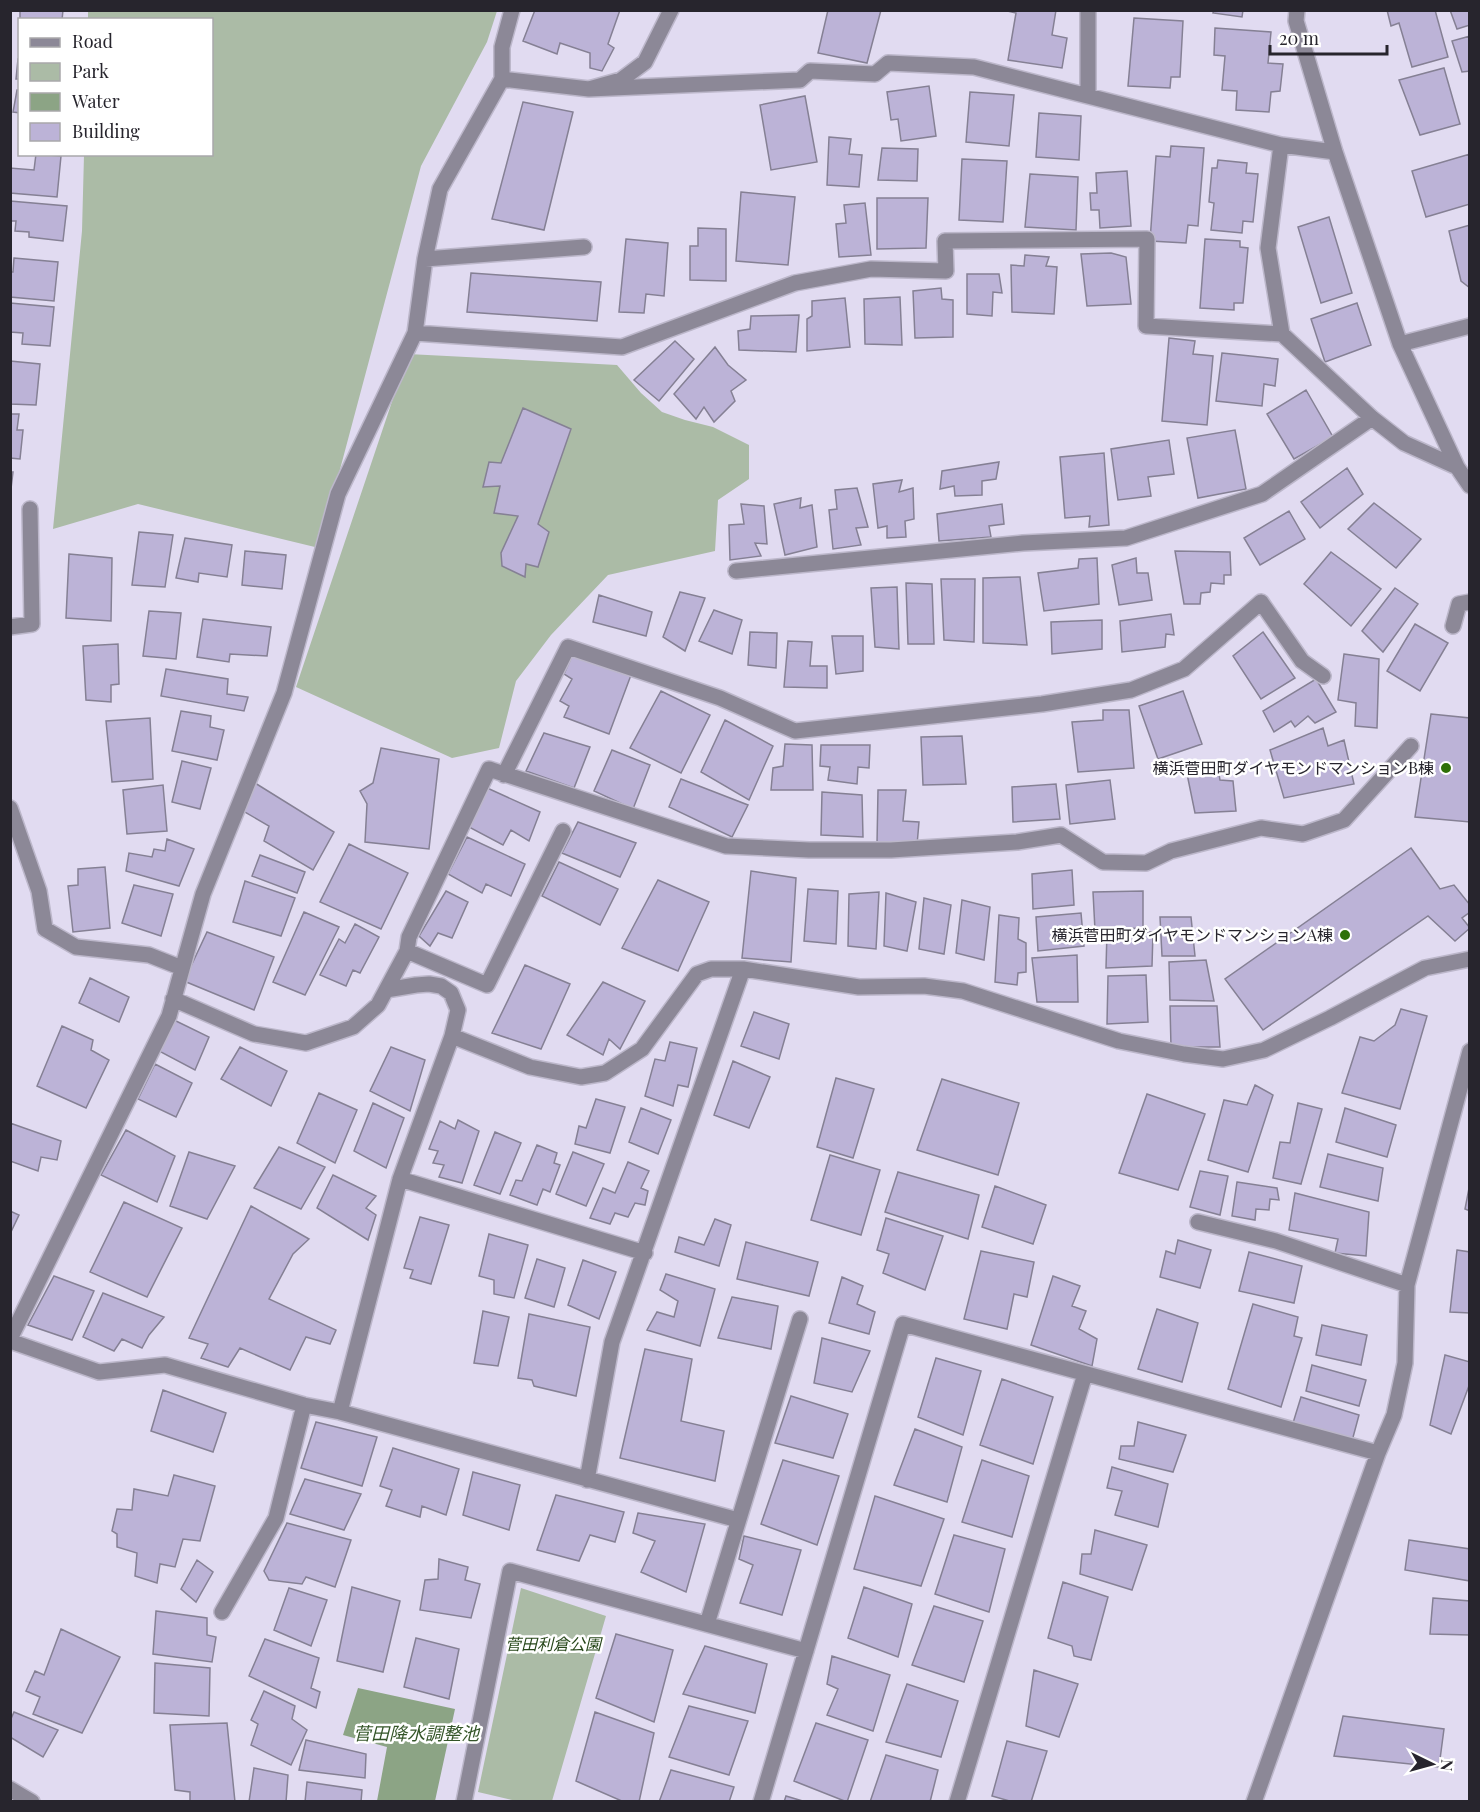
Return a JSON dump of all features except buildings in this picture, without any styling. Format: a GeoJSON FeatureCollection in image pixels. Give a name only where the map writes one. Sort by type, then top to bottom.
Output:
{"type":"FeatureCollection","features":[{"type":"Feature","properties":{"kind":"street"},"geometry":{"type":"LineString","coordinates":[[512,10],[502,47],[502,79],[440,189],[425,260],[414,333],[338,494],[284,693],[204,894],[169,1016],[10,1340],[99,1372],[165,1365],[304,1405],[340,1412],[738,1520]]}},
{"type":"Feature","properties":{"kind":"street"},"geometry":{"type":"LineString","coordinates":[[589,89],[621,80],[645,62],[671,10]]}},
{"type":"Feature","properties":{"kind":"street"},"geometry":{"type":"LineString","coordinates":[[1088,10],[1088,95]]}},
{"type":"Feature","properties":{"kind":"street"},"geometry":{"type":"LineString","coordinates":[[1297,10],[1296,21],[1335,152],[1400,344],[1457,467],[1470,486]]}},
{"type":"Feature","properties":{"kind":"street"},"geometry":{"type":"LineString","coordinates":[[502,79],[589,89],[800,80],[810,71],[875,74],[888,63],[974,67],[1281,145],[1335,152]]}},
{"type":"Feature","properties":{"kind":"street"},"geometry":{"type":"LineString","coordinates":[[1281,145],[1268,248],[1282,334],[1372,418],[1404,443],[1457,467]]}},
{"type":"Feature","properties":{"kind":"street"},"geometry":{"type":"LineString","coordinates":[[414,333],[622,347],[795,283],[871,269],[946,271],[945,241],[1147,239],[1146,326],[1282,334]]}},
{"type":"Feature","properties":{"kind":"street"},"geometry":{"type":"LineString","coordinates":[[425,260],[584,247]]}},
{"type":"Feature","properties":{"kind":"street"},"geometry":{"type":"LineString","coordinates":[[1400,344],[1470,326]]}},
{"type":"Feature","properties":{"kind":"street"},"geometry":{"type":"LineString","coordinates":[[736,571],[1023,543],[1126,538],[1262,494],[1372,418]]}},
{"type":"Feature","properties":{"kind":"street"},"geometry":{"type":"LineString","coordinates":[[10,627],[32,624],[30,509]]}},
{"type":"Feature","properties":{"kind":"street"},"geometry":{"type":"LineString","coordinates":[[504,775],[568,647],[720,698],[795,731],[1042,704],[1131,690],[1184,669],[1261,602],[1302,661],[1323,676]]}},
{"type":"Feature","properties":{"kind":"street"},"geometry":{"type":"LineString","coordinates":[[1453,626],[1459,604],[1470,602]]}},
{"type":"Feature","properties":{"kind":"street"},"geometry":{"type":"LineString","coordinates":[[174,999],[254,1035],[306,1043],[353,1027],[378,1005],[407,951],[409,937],[489,770],[726,846],[809,850],[891,850],[1017,842],[1060,836],[1103,862],[1146,863],[1171,851],[1261,828],[1304,834],[1344,820],[1411,746]]}},
{"type":"Feature","properties":{"kind":"street"},"geometry":{"type":"LineString","coordinates":[[10,808],[39,891],[45,929],[76,947],[148,955],[182,968]]}},
{"type":"Feature","properties":{"kind":"street"},"geometry":{"type":"LineString","coordinates":[[407,951],[487,985],[563,831]]}},
{"type":"Feature","properties":{"kind":"street"},"geometry":{"type":"LineString","coordinates":[[452,1036],[530,1067],[581,1077],[605,1073],[642,1049],[697,974],[711,969],[743,969],[859,987],[924,986],[963,991],[1086,1025],[1119,1041],[1223,1059],[1264,1050],[1425,968],[1470,959]]}},
{"type":"Feature","properties":{"kind":"street"},"geometry":{"type":"LineString","coordinates":[[587,1480],[612,1342],[743,969]]}},
{"type":"Feature","properties":{"kind":"street"},"geometry":{"type":"LineString","coordinates":[[340,1412],[400,1179],[452,1036],[458,1010],[451,993],[441,986],[429,984],[386,990]]}},
{"type":"Feature","properties":{"kind":"street"},"geometry":{"type":"LineString","coordinates":[[1254,1802],[1378,1453],[1394,1416],[1405,1363],[1407,1285],[1470,1051]]}},
{"type":"Feature","properties":{"kind":"street"},"geometry":{"type":"LineString","coordinates":[[400,1179],[645,1253]]}},
{"type":"Feature","properties":{"kind":"street"},"geometry":{"type":"LineString","coordinates":[[1198,1222],[1276,1241],[1407,1285]]}},
{"type":"Feature","properties":{"kind":"street"},"geometry":{"type":"LineString","coordinates":[[707,1624],[800,1319]]}},
{"type":"Feature","properties":{"kind":"street"},"geometry":{"type":"LineString","coordinates":[[761,1802],[903,1324],[1378,1453]]}},
{"type":"Feature","properties":{"kind":"street"},"geometry":{"type":"LineString","coordinates":[[957,1802],[1085,1374]]}},
{"type":"Feature","properties":{"kind":"street"},"geometry":{"type":"LineString","coordinates":[[222,1612],[276,1518],[304,1405]]}},
{"type":"Feature","properties":{"kind":"street"},"geometry":{"type":"LineString","coordinates":[[464,1802],[510,1571],[806,1651]]}},
{"type":"Feature","properties":{"kind":"green space"},"geometry":{"type":"Polygon","coordinates":[[[88,11],[497,11],[487,42],[421,166],[319,548],[138,504],[53,529],[82,231],[84,156],[213,156],[213,18],[88,18],[88,11]]]}},
{"type":"Feature","properties":{"kind":"green space"},"geometry":{"type":"Polygon","coordinates":[[[408,354],[617,365],[641,393],[662,412],[713,427],[749,445],[749,479],[718,500],[715,551],[608,575],[551,635],[516,681],[499,748],[452,758],[296,687],[408,354]]]}},
{"type":"Feature","properties":{"kind":"green space","name":"菅田利倉公園"},"geometry":{"type":"Polygon","coordinates":[[[521,1588],[606,1616],[552,1801],[516,1801],[478,1792],[521,1588]]]}},
{"type":"Feature","properties":{"kind":"water","name":"菅田降水調整池"},"geometry":{"type":"Polygon","coordinates":[[[358,1688],[455,1709],[435,1801],[377,1801],[387,1747],[343,1735],[358,1688]]]}},
{"type":"Feature","properties":{"kind":"place","name":"横浜菅田町ダイヤモンドマンションB棟"},"geometry":{"type":"Point","coordinates":[1446,768]}},
{"type":"Feature","properties":{"kind":"place","name":"横浜菅田町ダイヤモンドマンションA棟"},"geometry":{"type":"Point","coordinates":[1345,935]}}]}
